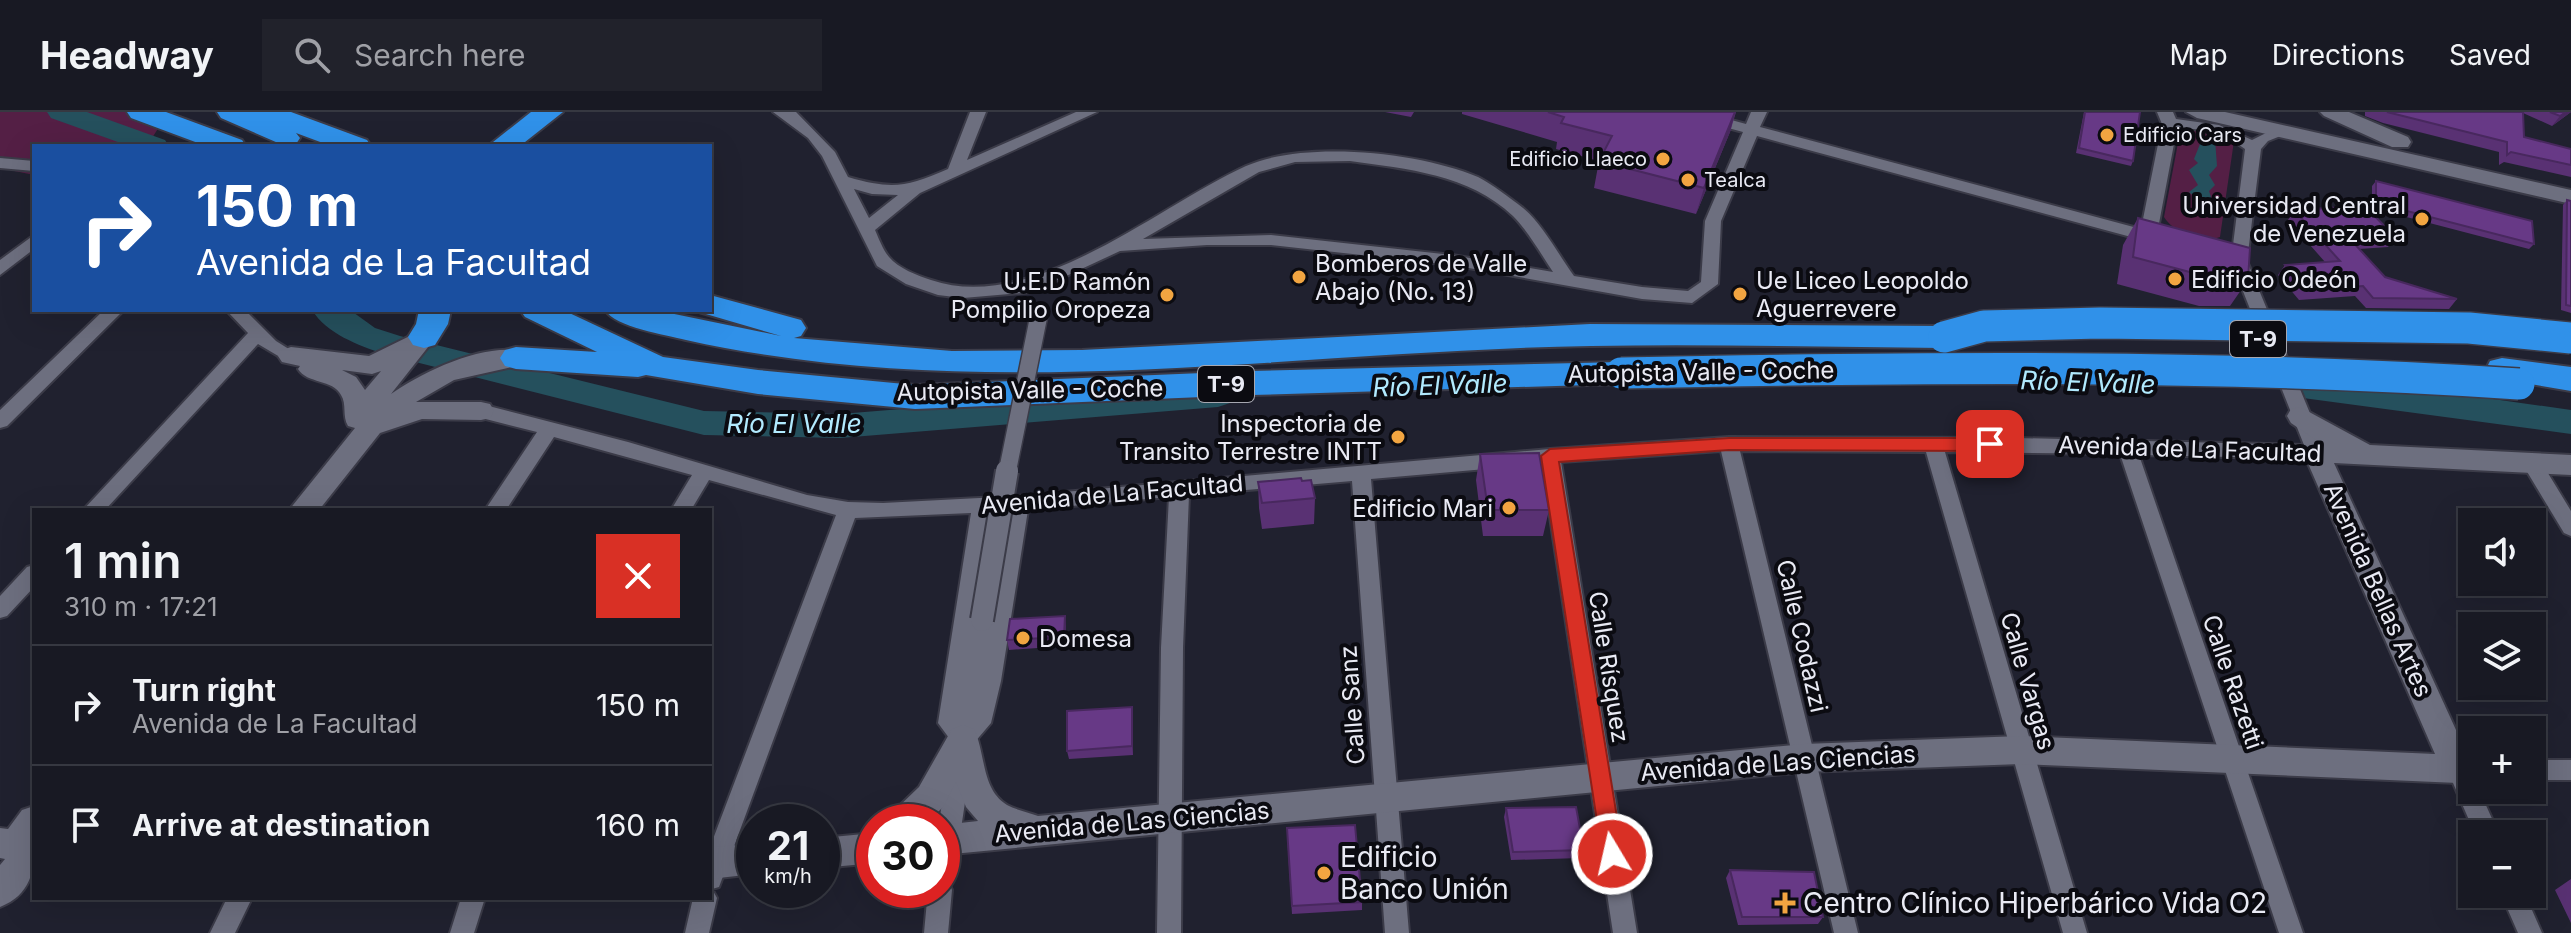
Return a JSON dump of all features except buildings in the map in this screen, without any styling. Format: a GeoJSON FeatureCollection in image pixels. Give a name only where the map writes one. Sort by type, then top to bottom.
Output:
{"type":"FeatureCollection","features":[{"type":"Feature","properties":{"kind":"highway"},"geometry":{"type":"LineString","coordinates":[[141,112],[225,142]]}},
{"type":"Feature","properties":{"kind":"highway"},"geometry":{"type":"LineString","coordinates":[[184,112],[225,142]]}},
{"type":"Feature","properties":{"kind":"highway"},"geometry":{"type":"LineString","coordinates":[[231,112],[298,144]]}},
{"type":"Feature","properties":{"kind":"highway"},"geometry":{"type":"LineString","coordinates":[[266,112],[352,144]]}},
{"type":"Feature","properties":{"kind":"highway"},"geometry":{"type":"LineString","coordinates":[[505,144],[549,112]]}},
{"type":"Feature","properties":{"kind":"highway"},"geometry":{"type":"LineString","coordinates":[[517,144],[560,112]]}},
{"type":"Feature","properties":{"kind":"highway"},"geometry":{"type":"LineString","coordinates":[[712,306],[853,345],[878,358]]}},
{"type":"Feature","properties":{"kind":"highway","name":"Autopista Valle - Coche"},"geometry":{"type":"LineString","coordinates":[[540,312],[657,367],[758,382],[915,397],[1266,383],[1607,356],[1944,337]]}},
{"type":"Feature","properties":{"kind":"highway","name":"Autopista Valle - Coche"},"geometry":{"type":"LineString","coordinates":[[627,312],[663,324],[759,345],[878,358],[1038,363],[1968,352],[2436,364],[2571,379]]}},
{"type":"Feature","properties":{"kind":"highway"},"geometry":{"type":"LineString","coordinates":[[1944,337],[1984,326],[2100,323],[2469,328],[2571,338]]}},
{"type":"Feature","properties":{"kind":"highway","name":"T-9"},"geometry":{"type":"LineString","coordinates":[[1944,337],[2499,342],[2571,348]]}},
{"type":"Feature","properties":{"kind":"highway","name":"Autopista Valle - Coche"},"geometry":{"type":"LineString","coordinates":[[1607,356],[2451,379],[2571,392]]}},
{"type":"Feature","properties":{"kind":"highway","name":"T-9"},"geometry":{"type":"LineString","coordinates":[[516,358],[657,367]]}},
{"type":"Feature","properties":{"kind":"street"},"geometry":{"type":"LineString","coordinates":[[786,112],[813,135],[829,155],[883,262],[912,280],[938,289],[963,292],[1032,286],[1186,210],[1243,174],[1294,157],[1350,156],[1415,165],[1473,181],[1519,213],[1568,280]]}},
{"type":"Feature","properties":{"kind":"street"},"geometry":{"type":"LineString","coordinates":[[956,169],[978,112]]}},
{"type":"Feature","properties":{"kind":"street"},"geometry":{"type":"LineString","coordinates":[[865,230],[914,190],[1089,112]]}},
{"type":"Feature","properties":{"kind":"street"},"geometry":{"type":"LineString","coordinates":[[1685,112],[2178,245]]}},
{"type":"Feature","properties":{"kind":"street"},"geometry":{"type":"LineString","coordinates":[[1117,246],[1207,240],[1271,240],[1392,254],[1642,293],[1692,297],[1709,284],[1713,221],[1759,112]]}},
{"type":"Feature","properties":{"kind":"street"},"geometry":{"type":"LineString","coordinates":[[2197,112],[2571,197]]}},
{"type":"Feature","properties":{"kind":"street"},"geometry":{"type":"LineString","coordinates":[[2365,149],[2318,134],[2301,121],[2323,113],[2419,148],[2571,189]]}},
{"type":"Feature","properties":{"kind":"street"},"geometry":{"type":"LineString","coordinates":[[2148,237],[2168,118],[2235,135],[2253,148],[2263,138],[2283,130]]}},
{"type":"Feature","properties":{"kind":"street","name":"Avenida Bellas Artes"},"geometry":{"type":"LineString","coordinates":[[2253,148],[2231,259],[2331,487],[2458,754]]}},
{"type":"Feature","properties":{"kind":"street"},"geometry":{"type":"LineString","coordinates":[[0,163],[32,166]]}},
{"type":"Feature","properties":{"kind":"street"},"geometry":{"type":"LineString","coordinates":[[839,179],[872,189],[914,190]]}},
{"type":"Feature","properties":{"kind":"street"},"geometry":{"type":"LineString","coordinates":[[1186,210],[1192,227],[1207,240]]}},
{"type":"Feature","properties":{"kind":"street"},"geometry":{"type":"LineString","coordinates":[[0,269],[32,242]]}},
{"type":"Feature","properties":{"kind":"street"},"geometry":{"type":"LineString","coordinates":[[951,804],[1003,492],[1039,315],[1032,286]]}},
{"type":"Feature","properties":{"kind":"street"},"geometry":{"type":"LineString","coordinates":[[0,421],[113,312]]}},
{"type":"Feature","properties":{"kind":"street"},"geometry":{"type":"LineString","coordinates":[[237,312],[257,334],[291,356],[297,364],[343,381],[353,388],[358,396],[356,431]]}},
{"type":"Feature","properties":{"kind":"street"},"geometry":{"type":"LineString","coordinates":[[291,356],[372,365],[395,356],[430,324]]}},
{"type":"Feature","properties":{"kind":"street"},"geometry":{"type":"LineString","coordinates":[[304,508],[430,324]]}},
{"type":"Feature","properties":{"kind":"street"},"geometry":{"type":"LineString","coordinates":[[95,508],[257,334]]}},
{"type":"Feature","properties":{"kind":"street"},"geometry":{"type":"LineString","coordinates":[[285,508],[356,431],[425,381],[459,366],[484,360],[516,358]]}},
{"type":"Feature","properties":{"kind":"street"},"geometry":{"type":"LineString","coordinates":[[481,411],[473,405],[469,383],[483,372],[516,358]]}},
{"type":"Feature","properties":{"kind":"street"},"geometry":{"type":"LineString","coordinates":[[356,431],[420,410],[481,411]]}},
{"type":"Feature","properties":{"kind":"street","name":"Avenida de La Facultad"},"geometry":{"type":"LineString","coordinates":[[481,411],[807,502],[848,510],[914,511],[982,506],[1550,456],[1729,444],[2127,447],[2316,452],[2571,465]]}},
{"type":"Feature","properties":{"kind":"street"},"geometry":{"type":"LineString","coordinates":[[2300,416],[2335,440],[2387,457]]}},
{"type":"Feature","properties":{"kind":"street"},"geometry":{"type":"LineString","coordinates":[[496,508],[550,428]]}},
{"type":"Feature","properties":{"kind":"street","name":"Calle Codazzi"},"geometry":{"type":"LineString","coordinates":[[1729,444],[1846,933]]}},
{"type":"Feature","properties":{"kind":"street","name":"Calle Vargas"},"geometry":{"type":"LineString","coordinates":[[1933,444],[2075,933]]}},
{"type":"Feature","properties":{"kind":"street","name":"Calle Razetti"},"geometry":{"type":"LineString","coordinates":[[2127,447],[2291,933]]}},
{"type":"Feature","properties":{"kind":"street","name":"Calle Rísquez"},"geometry":{"type":"LineString","coordinates":[[1550,456],[1625,933]]}},
{"type":"Feature","properties":{"kind":"street"},"geometry":{"type":"LineString","coordinates":[[2331,487],[2352,468],[2387,457]]}},
{"type":"Feature","properties":{"kind":"street"},"geometry":{"type":"LineString","coordinates":[[2533,465],[2571,528]]}},
{"type":"Feature","properties":{"kind":"street"},"geometry":{"type":"LineString","coordinates":[[682,508],[704,473]]}},
{"type":"Feature","properties":{"kind":"street","name":"Calle Sanz"},"geometry":{"type":"LineString","coordinates":[[1361,473],[1397,933]]}},
{"type":"Feature","properties":{"kind":"street"},"geometry":{"type":"LineString","coordinates":[[1169,933],[1172,648],[1179,488]]}},
{"type":"Feature","properties":{"kind":"street"},"geometry":{"type":"LineString","coordinates":[[924,804],[931,797],[963,739],[980,723],[990,681],[1019,503]]}},
{"type":"Feature","properties":{"kind":"street"},"geometry":{"type":"LineString","coordinates":[[982,506],[949,723],[963,739],[977,796],[988,813],[1006,822],[1042,830]]}},
{"type":"Feature","properties":{"kind":"street"},"geometry":{"type":"LineString","coordinates":[[712,865],[848,510]]}},
{"type":"Feature","properties":{"kind":"street"},"geometry":{"type":"LineString","coordinates":[[0,610],[32,575]]}},
{"type":"Feature","properties":{"kind":"street","name":"Avenida de Las Ciencias"},"geometry":{"type":"LineString","coordinates":[[960,838],[1804,758],[2021,750],[2458,769]]}},
{"type":"Feature","properties":{"kind":"street"},"geometry":{"type":"LineString","coordinates":[[2546,770],[2571,770]]}},
{"type":"Feature","properties":{"kind":"street"},"geometry":{"type":"LineString","coordinates":[[0,891],[23,841]]}},
{"type":"Feature","properties":{"kind":"street"},"geometry":{"type":"LineString","coordinates":[[712,868],[736,863]]}},
{"type":"Feature","properties":{"kind":"street"},"geometry":{"type":"LineString","coordinates":[[222,933],[239,900]]}},
{"type":"Feature","properties":{"kind":"street"},"geometry":{"type":"LineString","coordinates":[[462,933],[472,900]]}},
{"type":"Feature","properties":{"kind":"street"},"geometry":{"type":"LineString","coordinates":[[697,933],[705,900]]}},
{"type":"Feature","properties":{"kind":"street"},"geometry":{"type":"LineString","coordinates":[[936,933],[938,908]]}},
{"type":"Feature","properties":{"kind":"street"},"geometry":{"type":"LineString","coordinates":[[2519,908],[2530,933]]}},
{"type":"Feature","properties":{"kind":"shaded area"},"geometry":{"type":"Polygon","coordinates":[[[0,112],[146,112],[164,119],[148,144],[32,144],[32,175],[0,168],[0,112]]]}},
{"type":"Feature","properties":{"kind":"shaded area"},"geometry":{"type":"Polygon","coordinates":[[[2181,127],[2234,141],[2220,237],[2205,239],[2189,236],[2164,217],[2181,127]]]}},
{"type":"Feature","properties":{"kind":"water"},"geometry":{"type":"Polygon","coordinates":[[[2196,136],[2215,139],[2217,166],[2209,175],[2215,185],[2209,191],[2212,200],[2198,200],[2189,192],[2198,185],[2189,170],[2198,163],[2194,159],[2200,144],[2196,136]]]}},
{"type":"Feature","properties":{"kind":"waterway","name":"Río El Valle"},"geometry":{"type":"LineString","coordinates":[[61,112],[149,144]]}},
{"type":"Feature","properties":{"kind":"waterway","name":"Río El Valle"},"geometry":{"type":"LineString","coordinates":[[331,312],[364,336],[395,346],[704,423],[840,426],[1218,395]]}},
{"type":"Feature","properties":{"kind":"waterway","name":"Río El Valle"},"geometry":{"type":"LineString","coordinates":[[2300,388],[2338,389],[2571,422]]}},
{"type":"Feature","properties":{"kind":"place","name":"Edificio Cars"},"geometry":{"type":"Point","coordinates":[2107,135]}},
{"type":"Feature","properties":{"kind":"place","name":"Edificio Llaeco"},"geometry":{"type":"Point","coordinates":[1663,159]}},
{"type":"Feature","properties":{"kind":"place","name":"Tealca"},"geometry":{"type":"Point","coordinates":[1688,180]}},
{"type":"Feature","properties":{"kind":"place","name":"Universidad Central de Venezuela"},"geometry":{"type":"Point","coordinates":[2422,219]}},
{"type":"Feature","properties":{"kind":"place","name":"Bomberos de Valle Abajo (No. 13)"},"geometry":{"type":"Point","coordinates":[1299,277]}},
{"type":"Feature","properties":{"kind":"place","name":"Edificio Odeón"},"geometry":{"type":"Point","coordinates":[2175,279]}},
{"type":"Feature","properties":{"kind":"place","name":"Ue Liceo Leopoldo Aguerrevere"},"geometry":{"type":"Point","coordinates":[1740,294]}},
{"type":"Feature","properties":{"kind":"place","name":"U.E.D Ramón Pompilio Oropeza"},"geometry":{"type":"Point","coordinates":[1167,295]}},
{"type":"Feature","properties":{"kind":"place","name":"Inspectoria de Transito Terrestre INTT"},"geometry":{"type":"Point","coordinates":[1398,437]}},
{"type":"Feature","properties":{"kind":"place","name":"Edificio Mari"},"geometry":{"type":"Point","coordinates":[1509,508]}},
{"type":"Feature","properties":{"kind":"place","name":"Domesa"},"geometry":{"type":"Point","coordinates":[1023,638]}},
{"type":"Feature","properties":{"kind":"place","name":"Edificio Banco Unión"},"geometry":{"type":"Point","coordinates":[1324,873]}},
{"type":"Feature","properties":{"kind":"place","name":"Centro Clínico Hiperbárico Vida O2"},"geometry":{"type":"Point","coordinates":[1785,903]}},
{"type":"Feature","properties":{"kind":"route"},"geometry":{"type":"LineString","coordinates":[[1612,854],[1550,456],[1729,444],[1990,444]]}}]}
